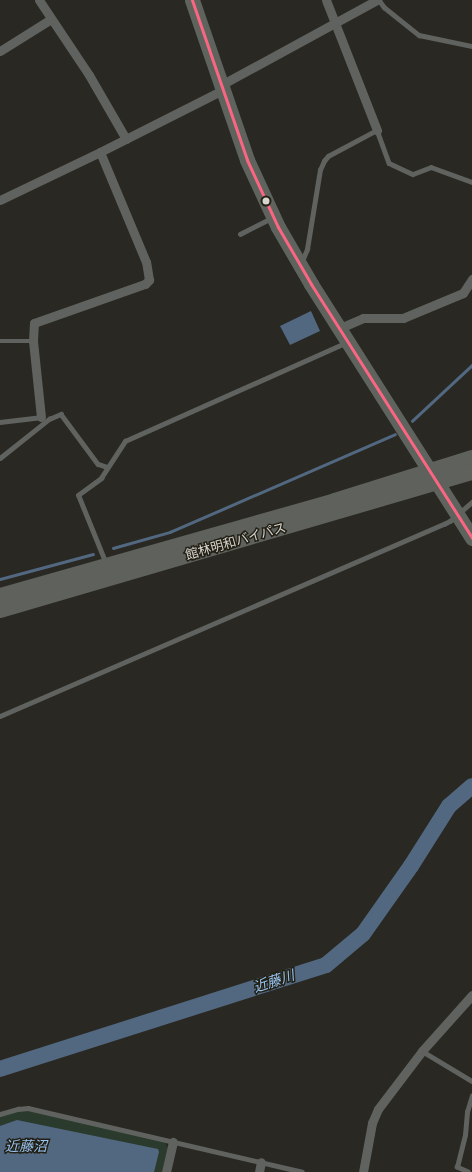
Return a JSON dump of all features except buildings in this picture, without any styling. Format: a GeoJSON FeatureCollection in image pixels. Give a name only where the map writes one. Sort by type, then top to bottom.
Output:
{"type":"FeatureCollection","features":[{"type":"Feature","properties":{"kind":"highway","name":"館林明和バイパス"},"geometry":{"type":"LineString","coordinates":[[0,610],[434,477],[472,458]]}},
{"type":"Feature","properties":{"kind":"highway","name":"館林明和バイパス"},"geometry":{"type":"LineString","coordinates":[[0,596],[106,564],[335,500],[434,477],[472,472]]}},
{"type":"Feature","properties":{"kind":"main road"},"geometry":{"type":"LineString","coordinates":[[192,0],[247,160],[273,217],[299,264],[472,538]]}},
{"type":"Feature","properties":{"kind":"street"},"geometry":{"type":"LineString","coordinates":[[39,0],[89,75],[126,139]]}},
{"type":"Feature","properties":{"kind":"street"},"geometry":{"type":"LineString","coordinates":[[326,0],[377,130]]}},
{"type":"Feature","properties":{"kind":"street"},"geometry":{"type":"LineString","coordinates":[[0,200],[126,139],[378,0]]}},
{"type":"Feature","properties":{"kind":"street"},"geometry":{"type":"LineString","coordinates":[[0,51],[51,19]]}},
{"type":"Feature","properties":{"kind":"street"},"geometry":{"type":"LineString","coordinates":[[45,418],[33,341],[33,326],[37,321],[145,284],[149,280],[146,262],[100,152]]}},
{"type":"Feature","properties":{"kind":"street"},"geometry":{"type":"LineString","coordinates":[[340,328],[363,318],[402,318],[463,293],[472,280]]}},
{"type":"Feature","properties":{"kind":"street"},"geometry":{"type":"LineString","coordinates":[[363,1172],[372,1123],[378,1109],[422,1051],[472,995]]}},
{"type":"Feature","properties":{"kind":"street"},"geometry":{"type":"LineString","coordinates":[[166,1172],[173,1142]]}},
{"type":"Feature","properties":{"kind":"street"},"geometry":{"type":"LineString","coordinates":[[259,1172],[261,1162]]}},
{"type":"Feature","properties":{"kind":"lane"},"geometry":{"type":"LineString","coordinates":[[378,0],[384,7],[419,35],[472,46]]}},
{"type":"Feature","properties":{"kind":"lane"},"geometry":{"type":"LineString","coordinates":[[299,264],[307,249],[320,170],[324,161],[328,156],[377,130],[389,163],[413,174],[430,167],[472,182]]}},
{"type":"Feature","properties":{"kind":"lane"},"geometry":{"type":"LineString","coordinates":[[240,234],[273,217]]}},
{"type":"Feature","properties":{"kind":"lane"},"geometry":{"type":"LineString","coordinates":[[0,341],[33,341]]}},
{"type":"Feature","properties":{"kind":"lane"},"geometry":{"type":"LineString","coordinates":[[106,564],[78,495],[101,478],[122,445],[129,439],[348,341]]}},
{"type":"Feature","properties":{"kind":"lane"},"geometry":{"type":"LineString","coordinates":[[0,422],[45,418],[61,414],[98,464],[107,467]]}},
{"type":"Feature","properties":{"kind":"lane"},"geometry":{"type":"LineString","coordinates":[[0,458],[45,418]]}},
{"type":"Feature","properties":{"kind":"lane"},"geometry":{"type":"LineString","coordinates":[[0,716],[444,524],[458,515],[472,502]]}},
{"type":"Feature","properties":{"kind":"lane"},"geometry":{"type":"LineString","coordinates":[[422,1051],[472,1081]]}},
{"type":"Feature","properties":{"kind":"lane"},"geometry":{"type":"LineString","coordinates":[[468,1172],[457,1166],[465,1135],[467,1112],[472,1096]]}},
{"type":"Feature","properties":{"kind":"lane"},"geometry":{"type":"LineString","coordinates":[[0,1114],[28,1108],[302,1172]]}},
{"type":"Feature","properties":{"kind":"green space","name":"近藤沼"},"geometry":{"type":"Polygon","coordinates":[[[21,1110],[28,1110],[165,1143],[168,1148],[162,1172],[0,1172],[0,1117],[21,1110]]]}},
{"type":"Feature","properties":{"kind":"water"},"geometry":{"type":"Polygon","coordinates":[[[311,311],[320,331],[290,345],[280,326],[311,311]]]}},
{"type":"Feature","properties":{"kind":"water","name":"近藤沼"},"geometry":{"type":"Polygon","coordinates":[[[17,1120],[158,1149],[159,1152],[154,1172],[0,1172],[0,1126],[17,1120]]]}},
{"type":"Feature","properties":{"kind":"waterway"},"geometry":{"type":"LineString","coordinates":[[412,421],[472,365]]}},
{"type":"Feature","properties":{"kind":"waterway"},"geometry":{"type":"LineString","coordinates":[[113,548],[170,532],[395,434]]}},
{"type":"Feature","properties":{"kind":"waterway"},"geometry":{"type":"LineString","coordinates":[[0,579],[93,554]]}},
{"type":"Feature","properties":{"kind":"waterway","name":"近藤川"},"geometry":{"type":"LineString","coordinates":[[0,1069],[326,965],[363,934],[411,866],[449,806],[472,786]]}},
{"type":"Feature","properties":{"kind":"transit line"},"geometry":{"type":"LineString","coordinates":[[192,0],[247,160],[278,227],[311,284],[472,538]]}}]}
